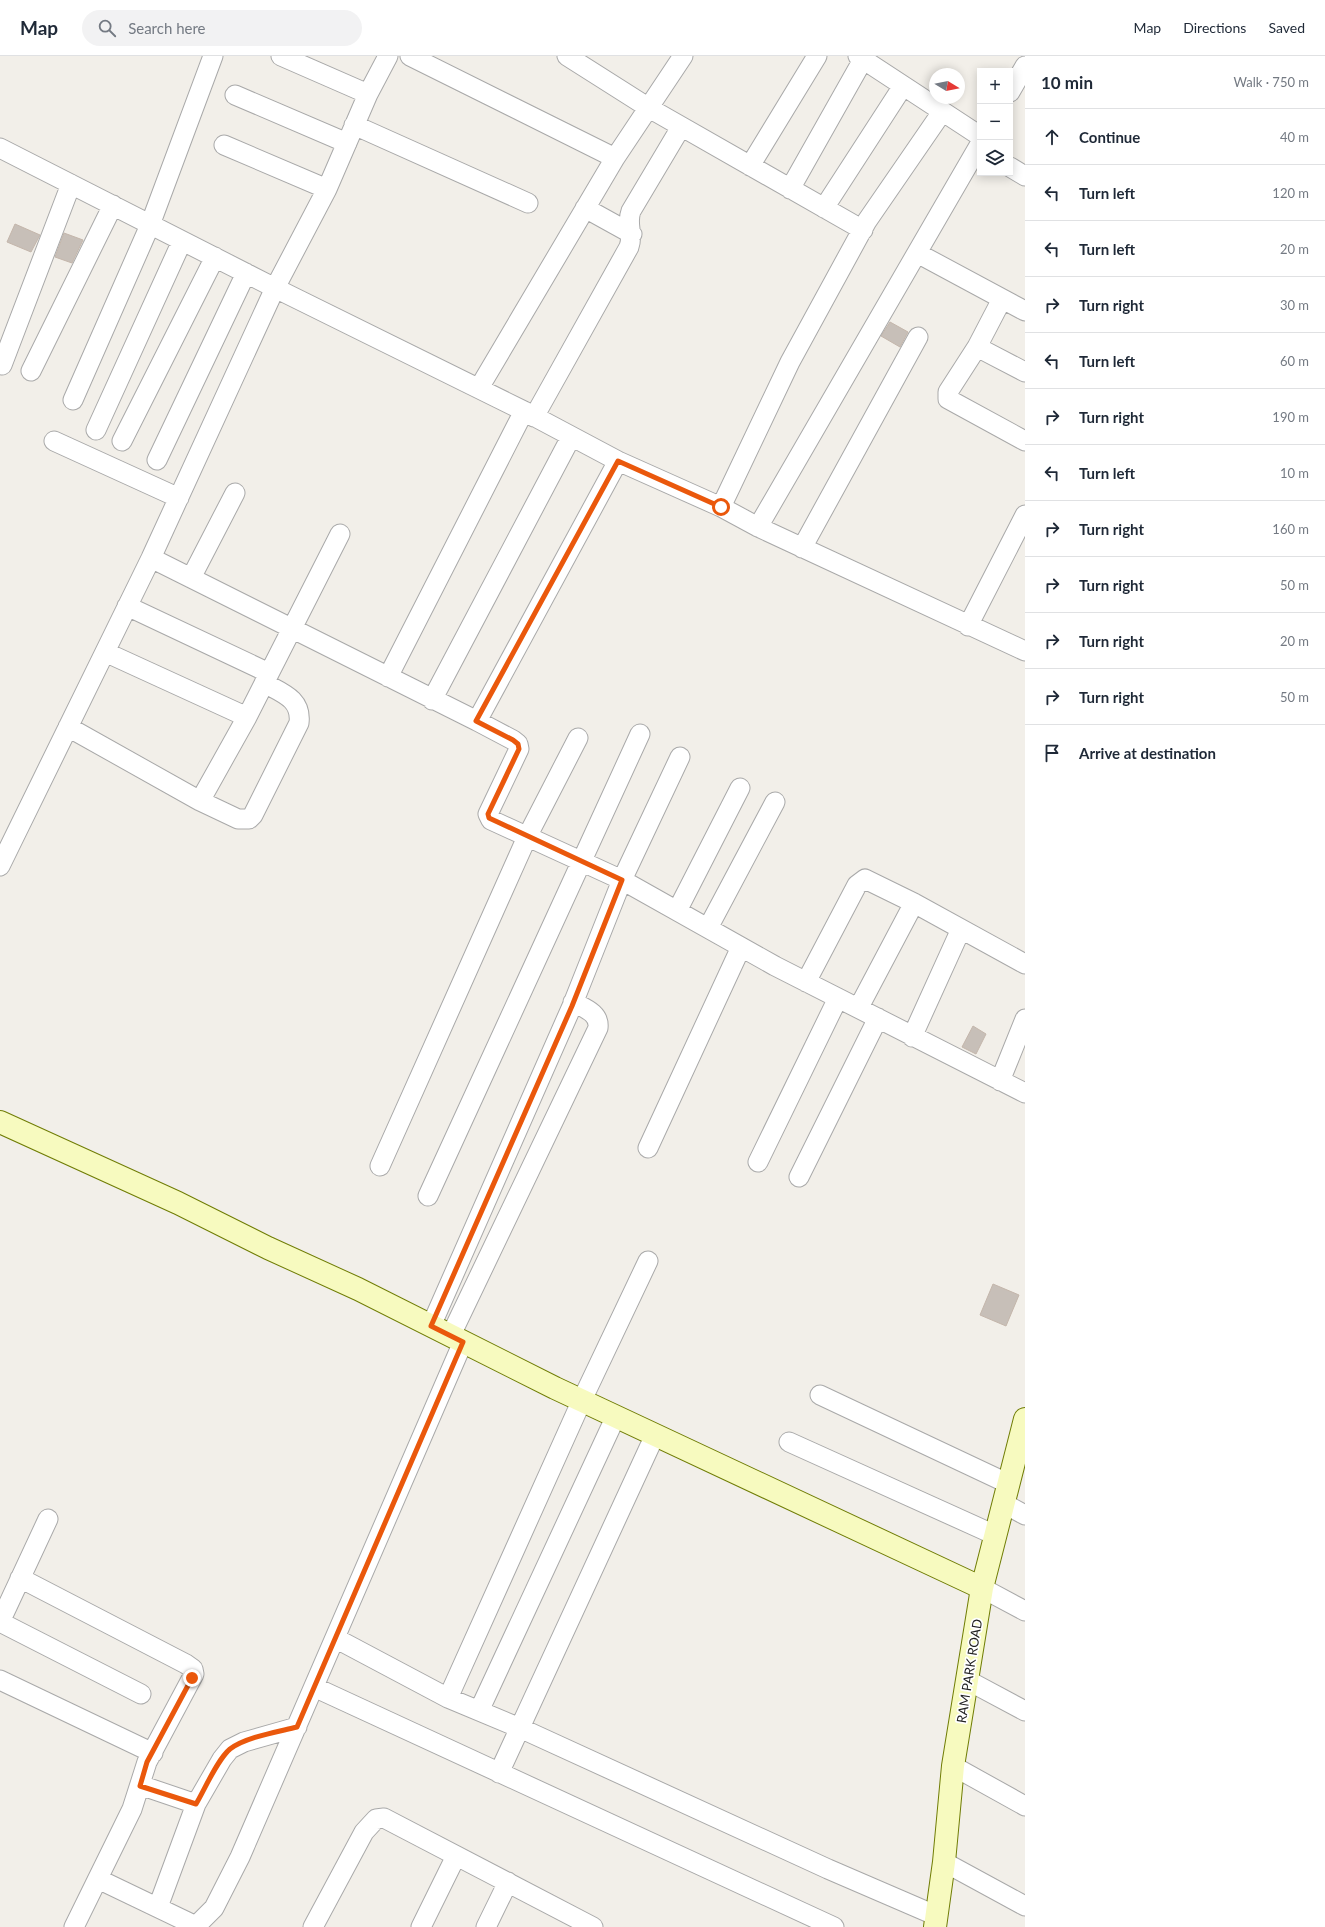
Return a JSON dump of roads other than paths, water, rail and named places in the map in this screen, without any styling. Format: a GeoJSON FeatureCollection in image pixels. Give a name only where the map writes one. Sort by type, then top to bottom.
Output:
{"type":"FeatureCollection","features":[{"type":"Feature","properties":{"kind":"street"},"geometry":{"type":"LineString","coordinates":[[72,400],[150,225],[213,56]]}},
{"type":"Feature","properties":{"kind":"street"},"geometry":{"type":"LineString","coordinates":[[281,56],[368,94]]}},
{"type":"Feature","properties":{"kind":"street"},"geometry":{"type":"LineString","coordinates":[[0,866],[151,558],[275,288],[327,189],[368,94],[388,56]]}},
{"type":"Feature","properties":{"kind":"street"},"geometry":{"type":"LineString","coordinates":[[410,56],[615,158]]}},
{"type":"Feature","properties":{"kind":"street"},"geometry":{"type":"LineString","coordinates":[[568,56],[681,127],[863,230]]}},
{"type":"Feature","properties":{"kind":"street"},"geometry":{"type":"LineString","coordinates":[[479,388],[615,158],[683,56]]}},
{"type":"Feature","properties":{"kind":"street"},"geometry":{"type":"LineString","coordinates":[[750,166],[817,56]]}},
{"type":"Feature","properties":{"kind":"street"},"geometry":{"type":"LineString","coordinates":[[1015,56],[1025,61]]}},
{"type":"Feature","properties":{"kind":"street"},"geometry":{"type":"LineString","coordinates":[[790,189],[862,57],[942,112],[977,143]]}},
{"type":"Feature","properties":{"kind":"street"},"geometry":{"type":"LineString","coordinates":[[1017,88],[1025,66]]}},
{"type":"Feature","properties":{"kind":"street"},"geometry":{"type":"LineString","coordinates":[[824,208],[903,86]]}},
{"type":"Feature","properties":{"kind":"street"},"geometry":{"type":"LineString","coordinates":[[235,95],[350,134],[528,203]]}},
{"type":"Feature","properties":{"kind":"street"},"geometry":{"type":"LineString","coordinates":[[721,507],[790,362],[863,230],[942,112]]}},
{"type":"Feature","properties":{"kind":"street"},"geometry":{"type":"LineString","coordinates":[[388,677],[529,414],[629,247],[632,234],[629,225],[631,211],[681,127]]}},
{"type":"Feature","properties":{"kind":"street"},"geometry":{"type":"LineString","coordinates":[[224,145],[327,189]]}},
{"type":"Feature","properties":{"kind":"street"},"geometry":{"type":"LineString","coordinates":[[0,148],[275,288],[479,388],[618,461],[721,507],[802,548],[968,626],[1025,651]]}},
{"type":"Feature","properties":{"kind":"street"},"geometry":{"type":"LineString","coordinates":[[758,527],[977,148]]}},
{"type":"Feature","properties":{"kind":"street"},"geometry":{"type":"LineString","coordinates":[[1013,170],[1025,176]]}},
{"type":"Feature","properties":{"kind":"street"},"geometry":{"type":"LineString","coordinates":[[2,365],[71,184]]}},
{"type":"Feature","properties":{"kind":"street"},"geometry":{"type":"LineString","coordinates":[[31,371],[113,205]]}},
{"type":"Feature","properties":{"kind":"street"},"geometry":{"type":"LineString","coordinates":[[586,208],[632,234]]}},
{"type":"Feature","properties":{"kind":"street"},"geometry":{"type":"LineString","coordinates":[[96,430],[182,241]]}},
{"type":"Feature","properties":{"kind":"street"},"geometry":{"type":"LineString","coordinates":[[917,252],[1025,311]]}},
{"type":"Feature","properties":{"kind":"street"},"geometry":{"type":"LineString","coordinates":[[122,441],[215,257]]}},
{"type":"Feature","properties":{"kind":"street"},"geometry":{"type":"LineString","coordinates":[[157,460],[246,273]]}},
{"type":"Feature","properties":{"kind":"street"},"geometry":{"type":"LineString","coordinates":[[1002,299],[977,347],[948,392],[948,399],[1025,441]]}},
{"type":"Feature","properties":{"kind":"street"},"geometry":{"type":"LineString","coordinates":[[802,548],[918,337]]}},
{"type":"Feature","properties":{"kind":"street"},"geometry":{"type":"LineString","coordinates":[[977,347],[1025,372]]}},
{"type":"Feature","properties":{"kind":"street"},"geometry":{"type":"LineString","coordinates":[[432,700],[571,437]]}},
{"type":"Feature","properties":{"kind":"street"},"geometry":{"type":"LineString","coordinates":[[54,441],[179,498]]}},
{"type":"Feature","properties":{"kind":"street"},"geometry":{"type":"LineString","coordinates":[[476,721],[618,461]]}},
{"type":"Feature","properties":{"kind":"street"},"geometry":{"type":"LineString","coordinates":[[191,578],[235,493]]}},
{"type":"Feature","properties":{"kind":"street"},"geometry":{"type":"LineString","coordinates":[[968,626],[1025,515]]}},
{"type":"Feature","properties":{"kind":"street"},"geometry":{"type":"LineString","coordinates":[[200,801],[247,717],[340,534]]}},
{"type":"Feature","properties":{"kind":"street"},"geometry":{"type":"LineString","coordinates":[[151,558],[476,721],[518,744],[519,749],[517,755],[488,814],[491,820],[622,880],[806,982],[859,1007],[912,1037],[971,1065],[1000,1082],[1025,1093]]}},
{"type":"Feature","properties":{"kind":"street"},"geometry":{"type":"LineString","coordinates":[[68,727],[200,801],[238,819],[249,819],[253,815],[299,724],[300,715],[298,706],[267,678],[127,606]]}},
{"type":"Feature","properties":{"kind":"street"},"geometry":{"type":"LineString","coordinates":[[105,652],[247,717]]}},
{"type":"Feature","properties":{"kind":"street"},"geometry":{"type":"LineString","coordinates":[[428,1196],[640,734]]}},
{"type":"Feature","properties":{"kind":"street"},"geometry":{"type":"LineString","coordinates":[[380,1166],[527,837],[578,738]]}},
{"type":"Feature","properties":{"kind":"street"},"geometry":{"type":"LineString","coordinates":[[431,1326],[573,1002],[622,880],[680,757]]}},
{"type":"Feature","properties":{"kind":"street"},"geometry":{"type":"LineString","coordinates":[[677,911],[740,788]]}},
{"type":"Feature","properties":{"kind":"street"},"geometry":{"type":"LineString","coordinates":[[708,928],[775,802]]}},
{"type":"Feature","properties":{"kind":"street"},"geometry":{"type":"LineString","coordinates":[[806,982],[857,884],[862,881],[870,880],[1025,964]]}},
{"type":"Feature","properties":{"kind":"street"},"geometry":{"type":"LineString","coordinates":[[859,1007],[914,903]]}},
{"type":"Feature","properties":{"kind":"street"},"geometry":{"type":"LineString","coordinates":[[912,1037],[961,929]]}},
{"type":"Feature","properties":{"kind":"street"},"geometry":{"type":"LineString","coordinates":[[648,1148],[741,947]]}},
{"type":"Feature","properties":{"kind":"street"},"geometry":{"type":"LineString","coordinates":[[758,1162],[838,998]]}},
{"type":"Feature","properties":{"kind":"street"},"geometry":{"type":"LineString","coordinates":[[98,1879],[196,1926],[214,1908],[221,1896],[240,1857],[336,1638],[457,1338],[598,1028],[597,1018],[592,1013],[573,1002]]}},
{"type":"Feature","properties":{"kind":"street"},"geometry":{"type":"LineString","coordinates":[[799,1177],[878,1018]]}},
{"type":"Feature","properties":{"kind":"street"},"geometry":{"type":"LineString","coordinates":[[1000,1082],[1025,1019]]}},
{"type":"Feature","properties":{"kind":"street"},"geometry":{"type":"LineString","coordinates":[[0,1122],[178,1203],[268,1248],[358,1289],[582,1400],[982,1588],[1025,1611]]}},
{"type":"Feature","properties":{"kind":"street"},"geometry":{"type":"LineString","coordinates":[[448,1698],[582,1400],[648,1261]]}},
{"type":"Feature","properties":{"kind":"street"},"geometry":{"type":"LineString","coordinates":[[820,1394],[1006,1493],[1025,1515]]}},
{"type":"Feature","properties":{"kind":"street"},"geometry":{"type":"LineString","coordinates":[[478,1711],[616,1416]]}},
{"type":"Feature","properties":{"kind":"street","name":"RAM PARK ROAD"},"geometry":{"type":"LineString","coordinates":[[936,1921],[944,1862],[953,1766],[982,1588],[1025,1419]]}},
{"type":"Feature","properties":{"kind":"street"},"geometry":{"type":"LineString","coordinates":[[499,1773],[655,1435]]}},
{"type":"Feature","properties":{"kind":"street"},"geometry":{"type":"LineString","coordinates":[[789,1442],[995,1535]]}},
{"type":"Feature","properties":{"kind":"street"},"geometry":{"type":"LineString","coordinates":[[48,1519],[0,1622],[141,1694]]}},
{"type":"Feature","properties":{"kind":"street"},"geometry":{"type":"LineString","coordinates":[[20,1578],[193,1669],[192,1678],[142,1774],[140,1786],[132,1809],[74,1927]]}},
{"type":"Feature","properties":{"kind":"street"},"geometry":{"type":"LineString","coordinates":[[336,1638],[448,1698],[520,1728],[821,1866],[936,1921]]}},
{"type":"Feature","properties":{"kind":"street"},"geometry":{"type":"LineString","coordinates":[[0,1680],[152,1753]]}},
{"type":"Feature","properties":{"kind":"street"},"geometry":{"type":"LineString","coordinates":[[967,1680],[1025,1711]]}},
{"type":"Feature","properties":{"kind":"street"},"geometry":{"type":"LineString","coordinates":[[314,1687],[834,1927]]}},
{"type":"Feature","properties":{"kind":"street"},"geometry":{"type":"LineString","coordinates":[[158,1907],[196,1804],[222,1759],[230,1749],[244,1742],[297,1727]]}},
{"type":"Feature","properties":{"kind":"street"},"geometry":{"type":"LineString","coordinates":[[953,1766],[1025,1806]]}},
{"type":"Feature","properties":{"kind":"street"},"geometry":{"type":"LineString","coordinates":[[140,1786],[196,1804]]}},
{"type":"Feature","properties":{"kind":"street"},"geometry":{"type":"LineString","coordinates":[[313,1927],[364,1832],[376,1819],[384,1818],[593,1927]]}},
{"type":"Feature","properties":{"kind":"street"},"geometry":{"type":"LineString","coordinates":[[421,1927],[456,1856]]}},
{"type":"Feature","properties":{"kind":"street"},"geometry":{"type":"LineString","coordinates":[[944,1862],[1025,1906]]}},
{"type":"Feature","properties":{"kind":"street"},"geometry":{"type":"LineString","coordinates":[[486,1927],[508,1882]]}}]}
